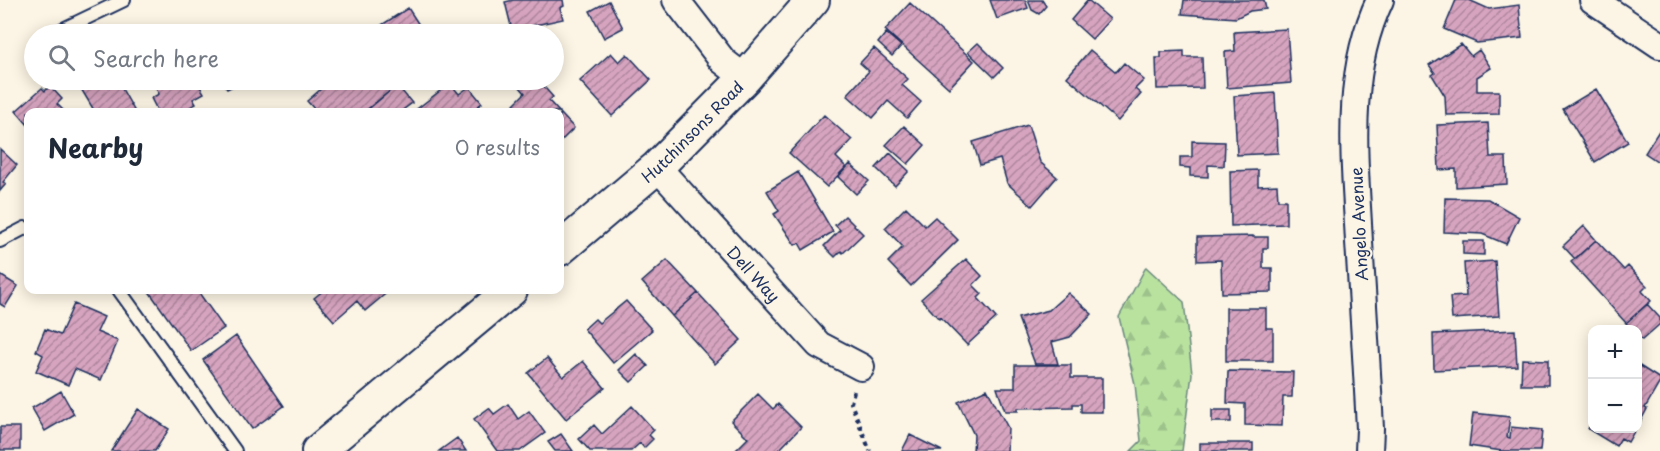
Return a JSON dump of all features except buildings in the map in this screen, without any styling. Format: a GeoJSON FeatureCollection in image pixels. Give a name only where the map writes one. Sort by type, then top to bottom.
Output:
{"type":"FeatureCollection","features":[{"type":"Feature","properties":{"kind":"street"},"geometry":{"type":"LineString","coordinates":[[676,0],[723,61],[745,78]]}},
{"type":"Feature","properties":{"kind":"street","name":"Hutchinsons Road"},"geometry":{"type":"LineString","coordinates":[[564,246],[657,167],[745,78],[813,0]]}},
{"type":"Feature","properties":{"kind":"street","name":"Angelo Avenue"},"geometry":{"type":"LineString","coordinates":[[1369,451],[1369,408],[1353,137],[1358,71],[1372,16],[1380,0]]}},
{"type":"Feature","properties":{"kind":"street"},"geometry":{"type":"LineString","coordinates":[[1593,0],[1660,45]]}},
{"type":"Feature","properties":{"kind":"street","name":"Dell Way"},"geometry":{"type":"LineString","coordinates":[[657,167],[819,345],[861,367]]}},
{"type":"Feature","properties":{"kind":"street"},"geometry":{"type":"LineString","coordinates":[[318,451],[506,294]]}},
{"type":"Feature","properties":{"kind":"lane"},"geometry":{"type":"LineString","coordinates":[[74,24],[124,0]]}},
{"type":"Feature","properties":{"kind":"lane"},"geometry":{"type":"LineString","coordinates":[[0,241],[24,229]]}},
{"type":"Feature","properties":{"kind":"lane"},"geometry":{"type":"LineString","coordinates":[[122,294],[235,451]]}},
{"type":"Feature","properties":{"kind":"path"},"geometry":{"type":"LineString","coordinates":[[861,367],[851,403],[870,451]]}},
{"type":"Feature","properties":{"kind":"green space"},"geometry":{"type":"Polygon","coordinates":[[[1146,267],[1184,302],[1192,374],[1182,451],[1131,451],[1141,441],[1135,384],[1119,317],[1146,267]]]}}]}
